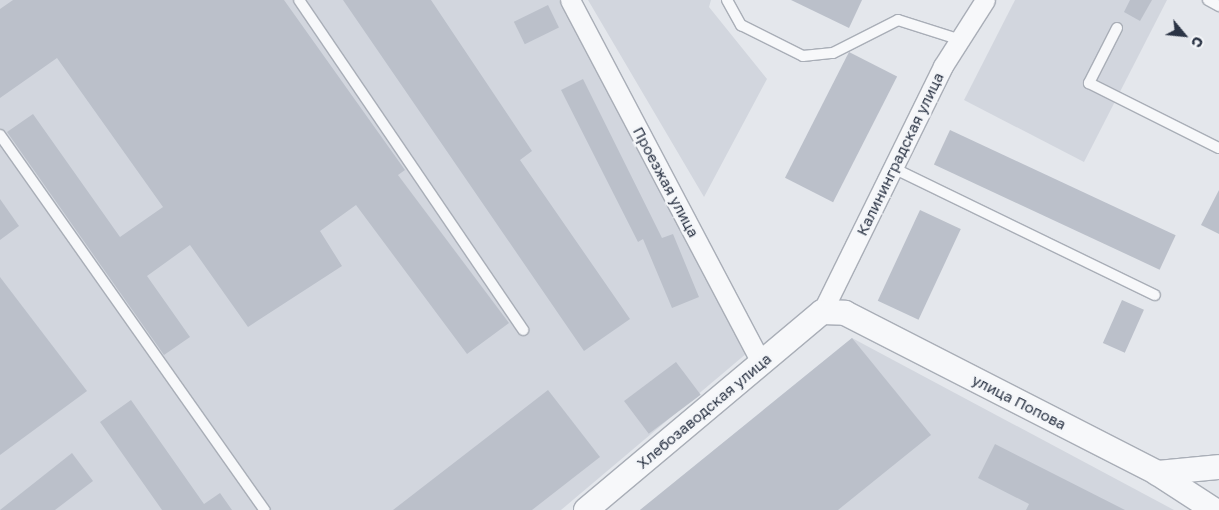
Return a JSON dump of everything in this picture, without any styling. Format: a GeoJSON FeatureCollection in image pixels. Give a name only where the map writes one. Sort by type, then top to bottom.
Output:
{"type":"FeatureCollection","features":[{"type":"Feature","properties":{"kind":"street","name":"Проезжая улица"},"geometry":{"type":"LineString","coordinates":[[570,0],[761,363]]}},
{"type":"Feature","properties":{"kind":"street","name":"Калининградская улица"},"geometry":{"type":"LineString","coordinates":[[822,312],[943,66],[985,0]]}},
{"type":"Feature","properties":{"kind":"street","name":"Хлебозаводская улица"},"geometry":{"type":"LineString","coordinates":[[586,510],[822,312]]}},
{"type":"Feature","properties":{"kind":"street","name":"улица Попова"},"geometry":{"type":"LineString","coordinates":[[822,312],[845,313],[1157,473],[1214,510]]}},
{"type":"Feature","properties":{"kind":"street"},"geometry":{"type":"LineString","coordinates":[[1157,473],[1219,467]]}},
{"type":"Feature","properties":{"kind":"lane"},"geometry":{"type":"LineString","coordinates":[[299,0],[524,330]]}},
{"type":"Feature","properties":{"kind":"lane"},"geometry":{"type":"LineString","coordinates":[[727,0],[741,25],[803,56],[833,53],[898,20],[961,40]]}},
{"type":"Feature","properties":{"kind":"lane"},"geometry":{"type":"LineString","coordinates":[[1208,0],[1219,6]]}},
{"type":"Feature","properties":{"kind":"lane"},"geometry":{"type":"LineString","coordinates":[[1117,28],[1089,83],[1219,148]]}},
{"type":"Feature","properties":{"kind":"lane"},"geometry":{"type":"LineString","coordinates":[[0,135],[265,510]]}},
{"type":"Feature","properties":{"kind":"lane"},"geometry":{"type":"LineString","coordinates":[[894,168],[1155,294]]}},
{"type":"Feature","properties":{"kind":"shaded area"},"geometry":{"type":"Polygon","coordinates":[[[0,0],[559,0],[747,353],[561,510],[0,510],[0,0]]]}},
{"type":"Feature","properties":{"kind":"shaded area"},"geometry":{"type":"Polygon","coordinates":[[[588,0],[711,0],[709,7],[767,79],[704,197],[588,0]]]}},
{"type":"Feature","properties":{"kind":"shaded area"},"geometry":{"type":"Polygon","coordinates":[[[1015,0],[1167,0],[1084,162],[964,100],[1015,0]]]}},
{"type":"Feature","properties":{"kind":"shaded area"},"geometry":{"type":"Polygon","coordinates":[[[852,338],[1174,510],[640,510],[852,338]]]}},
{"type":"Feature","properties":{"kind":"building"},"geometry":{"type":"Polygon","coordinates":[[[13,0],[284,0],[405,170],[398,175],[509,323],[467,354],[356,205],[320,231],[342,266],[248,327],[190,245],[147,276],[190,337],[164,355],[7,132],[33,114],[120,237],[163,207],[57,58],[0,98],[0,9],[13,0]]]}},
{"type":"Feature","properties":{"kind":"building"},"geometry":{"type":"Polygon","coordinates":[[[343,0],[431,0],[532,151],[520,160],[630,319],[584,351],[343,0]]]}},
{"type":"Feature","properties":{"kind":"building"},"geometry":{"type":"Polygon","coordinates":[[[791,0],[862,0],[849,28],[791,0]]]}},
{"type":"Feature","properties":{"kind":"building"},"geometry":{"type":"Polygon","coordinates":[[[1130,0],[1152,0],[1140,21],[1124,12],[1130,0]]]}},
{"type":"Feature","properties":{"kind":"building"},"geometry":{"type":"Polygon","coordinates":[[[548,5],[559,27],[525,44],[514,22],[548,5]]]}},
{"type":"Feature","properties":{"kind":"building"},"geometry":{"type":"Polygon","coordinates":[[[849,52],[897,77],[833,202],[785,178],[849,52]]]}},
{"type":"Feature","properties":{"kind":"building"},"geometry":{"type":"Polygon","coordinates":[[[583,79],[662,238],[673,234],[699,297],[672,308],[643,239],[638,242],[561,90],[583,79]]]}},
{"type":"Feature","properties":{"kind":"building"},"geometry":{"type":"Polygon","coordinates":[[[950,130],[1176,235],[1160,270],[934,164],[950,130]]]}},
{"type":"Feature","properties":{"kind":"building"},"geometry":{"type":"Polygon","coordinates":[[[1219,190],[1219,234],[1201,225],[1219,190]]]}},
{"type":"Feature","properties":{"kind":"building"},"geometry":{"type":"Polygon","coordinates":[[[0,199],[19,226],[0,240],[0,199]]]}},
{"type":"Feature","properties":{"kind":"building"},"geometry":{"type":"Polygon","coordinates":[[[920,210],[961,229],[919,320],[878,301],[920,210]]]}},
{"type":"Feature","properties":{"kind":"building"},"geometry":{"type":"Polygon","coordinates":[[[0,277],[87,391],[0,455],[0,277]]]}},
{"type":"Feature","properties":{"kind":"building"},"geometry":{"type":"Polygon","coordinates":[[[1122,300],[1144,310],[1125,353],[1103,343],[1122,300]]]}},
{"type":"Feature","properties":{"kind":"building"},"geometry":{"type":"Polygon","coordinates":[[[852,338],[931,435],[838,510],[640,510],[852,338]]]}},
{"type":"Feature","properties":{"kind":"building"},"geometry":{"type":"Polygon","coordinates":[[[676,362],[701,395],[649,434],[624,401],[676,362]]]}},
{"type":"Feature","properties":{"kind":"building"},"geometry":{"type":"Polygon","coordinates":[[[548,390],[600,457],[532,510],[393,510],[548,390]]]}},
{"type":"Feature","properties":{"kind":"building"},"geometry":{"type":"Polygon","coordinates":[[[131,400],[204,504],[220,493],[232,510],[162,510],[100,422],[131,400]]]}},
{"type":"Feature","properties":{"kind":"building"},"geometry":{"type":"Polygon","coordinates":[[[995,444],[1125,510],[1026,510],[1029,504],[978,478],[995,444]]]}},
{"type":"Feature","properties":{"kind":"building"},"geometry":{"type":"Polygon","coordinates":[[[72,453],[93,481],[55,510],[0,510],[72,453]]]}}]}
